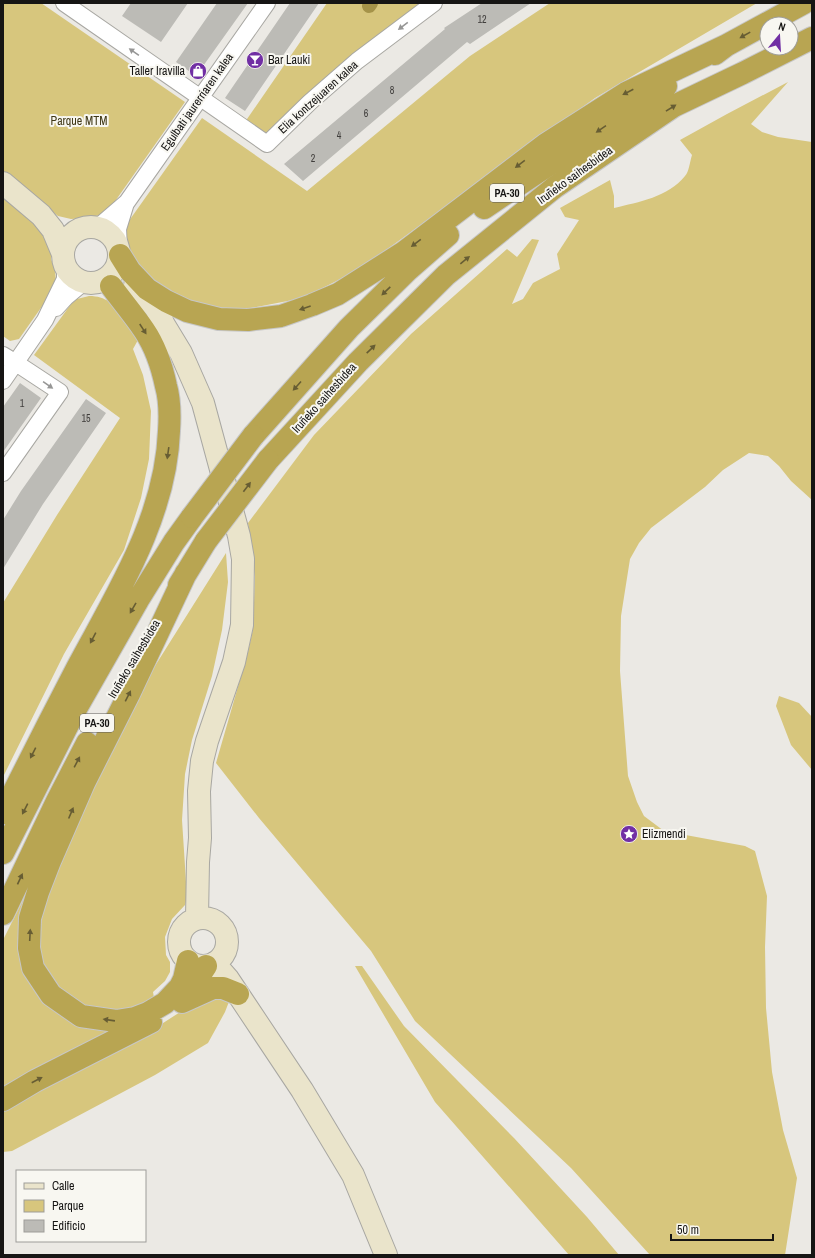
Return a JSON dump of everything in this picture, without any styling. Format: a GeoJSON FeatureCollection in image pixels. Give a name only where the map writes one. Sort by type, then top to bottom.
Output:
{"type":"FeatureCollection","features":[{"type":"Feature","properties":{"kind":"highway","name":"Iruñeko saihesbidea"},"geometry":{"type":"LineString","coordinates":[[3,853],[77,707],[138,600],[174,542],[253,436],[349,328],[408,270],[467,220],[727,46],[804,3]]}},
{"type":"Feature","properties":{"kind":"highway","name":"Iruñeko saihesbidea"},"geometry":{"type":"LineString","coordinates":[[3,914],[57,801],[118,685],[206,541],[268,460],[358,362],[452,270],[555,187],[674,106],[812,38]]}},
{"type":"Feature","properties":{"kind":"highway"},"geometry":{"type":"LineString","coordinates":[[109,270],[130,271],[147,289],[166,301],[187,311],[219,319],[248,320],[281,316],[312,305],[338,294],[404,252],[546,144],[626,93],[727,46]]}},
{"type":"Feature","properties":{"kind":"highway"},"geometry":{"type":"LineString","coordinates":[[743,73],[812,46]]}},
{"type":"Feature","properties":{"kind":"highway"},"geometry":{"type":"LineString","coordinates":[[3,813],[136,557],[151,520],[166,466],[169,448],[170,413],[167,387],[158,358],[145,331],[109,270]]}},
{"type":"Feature","properties":{"kind":"highway"},"geometry":{"type":"LineString","coordinates":[[110,607],[174,542]]}},
{"type":"Feature","properties":{"kind":"highway"},"geometry":{"type":"LineString","coordinates":[[186,573],[129,694],[84,783],[50,861],[30,918],[29,948],[33,968],[51,995],[81,1016],[116,1021],[135,1018],[148,1013],[165,1003],[180,986],[184,979],[208,961]]}},
{"type":"Feature","properties":{"kind":"highway"},"geometry":{"type":"LineString","coordinates":[[182,1002],[208,961]]}},
{"type":"Feature","properties":{"kind":"highway"},"geometry":{"type":"LineString","coordinates":[[3,1100],[35,1081],[151,1022],[182,1002],[213,988],[223,988],[238,994]]}},
{"type":"Feature","properties":{"kind":"street","name":"Elia kontzejuaren kalea"},"geometry":{"type":"LineString","coordinates":[[64,3],[200,99],[267,144],[310,102],[357,61],[434,3]]}},
{"type":"Feature","properties":{"kind":"street","name":"Egulbati jaurerriaren kalea"},"geometry":{"type":"LineString","coordinates":[[98,228],[127,202],[267,3]]}},
{"type":"Feature","properties":{"kind":"street"},"geometry":{"type":"LineString","coordinates":[[3,183],[41,215],[53,230],[64,260],[73,277],[109,270]]}},
{"type":"Feature","properties":{"kind":"street","name":"Egulbati jaurerriaren kalea"},"geometry":{"type":"LineString","coordinates":[[109,270],[118,229],[127,202]]}},
{"type":"Feature","properties":{"kind":"street"},"geometry":{"type":"LineString","coordinates":[[41,215],[75,232]]}},
{"type":"Feature","properties":{"kind":"street"},"geometry":{"type":"LineString","coordinates":[[3,381],[10,359],[66,297],[109,270],[114,239],[107,232],[98,228],[86,227],[75,232],[66,241],[64,260],[65,280],[45,320]]}},
{"type":"Feature","properties":{"kind":"street"},"geometry":{"type":"LineString","coordinates":[[109,270],[132,297],[164,324],[182,353],[203,403],[237,529],[243,559],[242,624],[234,662],[202,761],[199,791],[200,838],[205,862],[204,918]]}},
{"type":"Feature","properties":{"kind":"street"},"geometry":{"type":"LineString","coordinates":[[3,473],[60,392],[10,359]]}},
{"type":"Feature","properties":{"kind":"street"},"geometry":{"type":"LineString","coordinates":[[208,961],[227,943],[226,934],[220,924],[204,918],[190,920],[182,928],[178,939],[179,950],[184,958],[208,961],[244,989],[264,1032]]}},
{"type":"Feature","properties":{"kind":"street"},"geometry":{"type":"LineString","coordinates":[[208,961],[228,979],[302,1090],[353,1175],[386,1255]]}},
{"type":"Feature","properties":{"kind":"green space","name":"Parque MTM"},"geometry":{"type":"Polygon","coordinates":[[[3,3],[41,3],[185,102],[111,207],[100,215],[71,219],[58,216],[3,171],[3,3]]]}},
{"type":"Feature","properties":{"kind":"green space"},"geometry":{"type":"Polygon","coordinates":[[[327,3],[425,3],[267,135],[245,122],[327,3]]]}},
{"type":"Feature","properties":{"kind":"green space"},"geometry":{"type":"Polygon","coordinates":[[[550,3],[757,3],[595,98],[360,269],[303,298],[236,311],[196,303],[160,290],[125,252],[121,232],[202,118],[307,191],[470,56],[550,3]]]}},
{"type":"Feature","properties":{"kind":"green space"},"geometry":{"type":"Polygon","coordinates":[[[788,82],[751,124],[762,132],[778,137],[812,142],[812,500],[791,481],[779,466],[768,456],[749,453],[723,470],[705,487],[651,528],[639,543],[630,559],[621,616],[620,671],[628,776],[637,802],[644,816],[664,831],[745,846],[755,851],[767,896],[765,947],[766,1008],[772,1072],[783,1130],[797,1178],[785,1255],[650,1255],[571,1168],[415,1021],[371,951],[259,818],[216,763],[248,652],[253,629],[255,576],[248,523],[314,435],[411,334],[507,249],[517,257],[532,239],[539,240],[512,304],[523,299],[533,283],[560,269],[557,254],[579,220],[565,217],[560,208],[610,180],[614,196],[614,208],[643,201],[662,194],[678,183],[686,174],[688,169],[692,155],[680,140],[788,82]]]}},
{"type":"Feature","properties":{"kind":"green space"},"geometry":{"type":"Polygon","coordinates":[[[3,194],[36,221],[52,247],[51,259],[55,270],[56,282],[50,295],[19,339],[10,341],[3,336],[3,194]]]}},
{"type":"Feature","properties":{"kind":"green space"},"geometry":{"type":"Polygon","coordinates":[[[95,296],[110,302],[138,340],[133,349],[143,375],[151,411],[149,459],[141,498],[124,550],[64,654],[3,777],[3,603],[57,515],[120,418],[34,355],[71,304],[77,299],[95,296]]]}},
{"type":"Feature","properties":{"kind":"green space"},"geometry":{"type":"Polygon","coordinates":[[[226,553],[228,582],[222,630],[212,676],[192,740],[185,774],[182,820],[187,897],[185,905],[172,919],[165,937],[166,955],[170,962],[170,972],[165,981],[153,992],[154,998],[134,1010],[112,1015],[87,1008],[62,993],[40,963],[36,934],[44,894],[95,783],[143,685],[226,553]]]}},
{"type":"Feature","properties":{"kind":"green space"},"geometry":{"type":"Polygon","coordinates":[[[779,696],[799,703],[812,717],[812,770],[791,745],[776,706],[779,696]]]}},
{"type":"Feature","properties":{"kind":"green space"},"geometry":{"type":"Polygon","coordinates":[[[32,882],[37,993],[120,1028],[3,1089],[3,940],[32,882]]]}},
{"type":"Feature","properties":{"kind":"green space"},"geometry":{"type":"Polygon","coordinates":[[[355,966],[362,966],[404,1026],[514,1138],[587,1217],[619,1255],[569,1255],[435,1102],[355,966]]]}},
{"type":"Feature","properties":{"kind":"green space"},"geometry":{"type":"Polygon","coordinates":[[[202,998],[230,999],[225,1012],[208,1043],[155,1075],[12,1151],[3,1152],[3,1111],[44,1085],[160,1025],[202,998]]]}},
{"type":"Feature","properties":{"kind":"building"},"geometry":{"type":"Polygon","coordinates":[[[131,3],[188,3],[161,42],[122,16],[131,3]]]}},
{"type":"Feature","properties":{"kind":"building"},"geometry":{"type":"Polygon","coordinates":[[[217,3],[248,3],[196,76],[176,62],[217,3]]]}},
{"type":"Feature","properties":{"kind":"building"},"geometry":{"type":"Polygon","coordinates":[[[290,3],[319,3],[245,111],[225,98],[290,3]]]}},
{"type":"Feature","properties":{"kind":"building"},"geometry":{"type":"Polygon","coordinates":[[[482,3],[531,3],[470,44],[467,42],[303,181],[284,164],[445,29],[444,28],[482,3]]]}},
{"type":"Feature","properties":{"kind":"building"},"geometry":{"type":"Polygon","coordinates":[[[20,383],[41,398],[3,452],[3,407],[20,383]]]}},
{"type":"Feature","properties":{"kind":"building"},"geometry":{"type":"Polygon","coordinates":[[[86,399],[106,413],[43,504],[3,569],[3,520],[21,491],[86,399]]]}},
{"type":"Feature","properties":{"kind":"place","name":"Bar Lauki"},"geometry":{"type":"Point","coordinates":[255,60]}},
{"type":"Feature","properties":{"kind":"place","name":"Taller Iravilla"},"geometry":{"type":"Point","coordinates":[198,71]}},
{"type":"Feature","properties":{"kind":"place","name":"Elizmendi"},"geometry":{"type":"Point","coordinates":[629,834]}}]}
